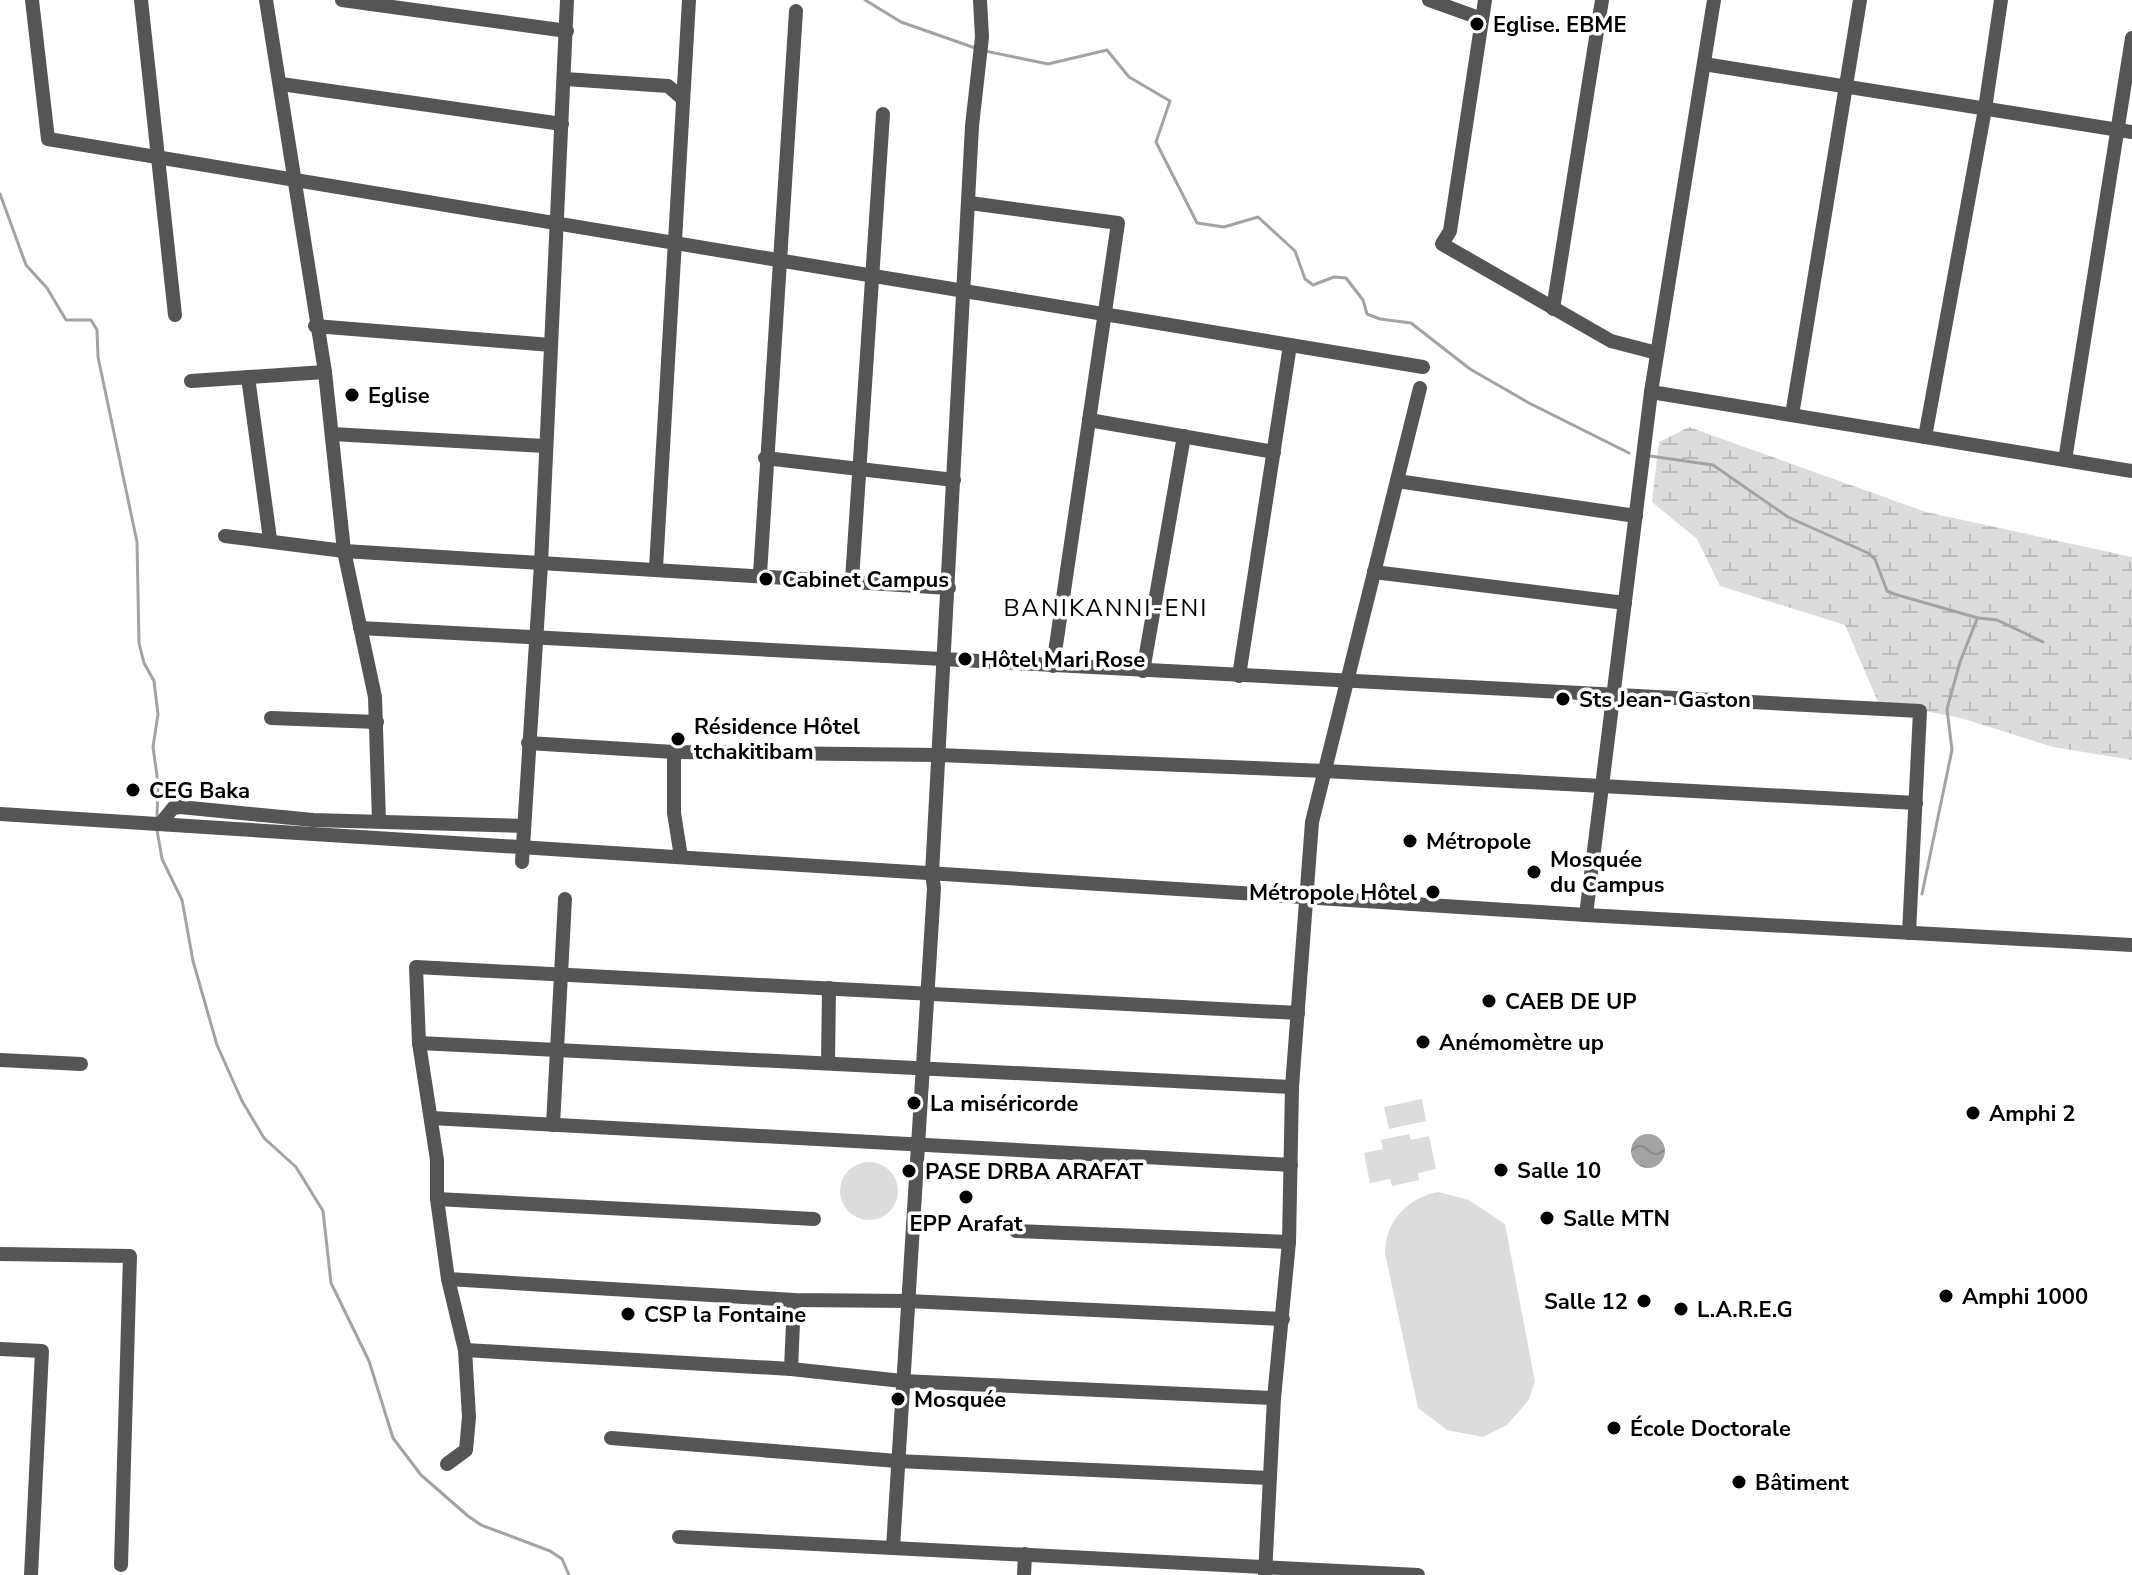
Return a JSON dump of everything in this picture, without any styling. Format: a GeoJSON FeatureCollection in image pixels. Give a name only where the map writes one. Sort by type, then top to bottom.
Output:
{"type":"FeatureCollection","features":[{"type":"Feature","properties":{"kind":"street"},"geometry":{"type":"LineString","coordinates":[[32,0],[48,139],[1423,367]]}},
{"type":"Feature","properties":{"kind":"street"},"geometry":{"type":"LineString","coordinates":[[141,0],[175,315]]}},
{"type":"Feature","properties":{"kind":"street"},"geometry":{"type":"LineString","coordinates":[[266,0],[315,326],[325,372],[344,551],[377,722],[379,821]]}},
{"type":"Feature","properties":{"kind":"street"},"geometry":{"type":"LineString","coordinates":[[342,0],[567,31]]}},
{"type":"Feature","properties":{"kind":"street"},"geometry":{"type":"LineString","coordinates":[[522,854],[541,564],[567,0]]}},
{"type":"Feature","properties":{"kind":"street"},"geometry":{"type":"LineString","coordinates":[[656,568],[689,0]]}},
{"type":"Feature","properties":{"kind":"street"},"geometry":{"type":"LineString","coordinates":[[893,1548],[934,888],[932,874],[972,126],[982,37],[980,0]]}},
{"type":"Feature","properties":{"kind":"street"},"geometry":{"type":"LineString","coordinates":[[1429,0],[1482,19]]}},
{"type":"Feature","properties":{"kind":"street"},"geometry":{"type":"LineString","coordinates":[[1485,0],[1450,231],[1442,244],[1611,341],[1657,353]]}},
{"type":"Feature","properties":{"kind":"street"},"geometry":{"type":"LineString","coordinates":[[1553,309],[1602,0]]}},
{"type":"Feature","properties":{"kind":"street"},"geometry":{"type":"LineString","coordinates":[[1586,915],[1651,392],[1714,0]]}},
{"type":"Feature","properties":{"kind":"street"},"geometry":{"type":"LineString","coordinates":[[1792,415],[1860,0]]}},
{"type":"Feature","properties":{"kind":"street"},"geometry":{"type":"LineString","coordinates":[[1925,437],[1985,109],[2001,0]]}},
{"type":"Feature","properties":{"kind":"street"},"geometry":{"type":"LineString","coordinates":[[760,574],[765,458],[796,11]]}},
{"type":"Feature","properties":{"kind":"street"},"geometry":{"type":"LineString","coordinates":[[2065,460],[2125,131],[2132,38]]}},
{"type":"Feature","properties":{"kind":"street"},"geometry":{"type":"LineString","coordinates":[[1704,64],[2125,131]]}},
{"type":"Feature","properties":{"kind":"street"},"geometry":{"type":"LineString","coordinates":[[565,79],[668,86],[683,99]]}},
{"type":"Feature","properties":{"kind":"street"},"geometry":{"type":"LineString","coordinates":[[281,84],[562,124]]}},
{"type":"Feature","properties":{"kind":"street"},"geometry":{"type":"LineString","coordinates":[[852,580],[875,276],[883,114]]}},
{"type":"Feature","properties":{"kind":"street"},"geometry":{"type":"LineString","coordinates":[[970,203],[1118,223],[1053,666]]}},
{"type":"Feature","properties":{"kind":"street"},"geometry":{"type":"LineString","coordinates":[[315,326],[551,345]]}},
{"type":"Feature","properties":{"kind":"street"},"geometry":{"type":"LineString","coordinates":[[1239,676],[1290,345]]}},
{"type":"Feature","properties":{"kind":"street"},"geometry":{"type":"LineString","coordinates":[[191,381],[325,372]]}},
{"type":"Feature","properties":{"kind":"street"},"geometry":{"type":"LineString","coordinates":[[248,377],[270,539]]}},
{"type":"Feature","properties":{"kind":"street"},"geometry":{"type":"LineString","coordinates":[[1265,1570],[1274,1398],[1289,1242],[1292,1087],[1312,822],[1420,388]]}},
{"type":"Feature","properties":{"kind":"street"},"geometry":{"type":"LineString","coordinates":[[1651,392],[2132,471]]}},
{"type":"Feature","properties":{"kind":"street"},"geometry":{"type":"LineString","coordinates":[[1089,420],[1274,452]]}},
{"type":"Feature","properties":{"kind":"street"},"geometry":{"type":"LineString","coordinates":[[332,434],[545,446]]}},
{"type":"Feature","properties":{"kind":"street"},"geometry":{"type":"LineString","coordinates":[[1143,671],[1184,436]]}},
{"type":"Feature","properties":{"kind":"street"},"geometry":{"type":"LineString","coordinates":[[765,458],[954,480]]}},
{"type":"Feature","properties":{"kind":"street"},"geometry":{"type":"LineString","coordinates":[[1397,481],[1636,516]]}},
{"type":"Feature","properties":{"kind":"street"},"geometry":{"type":"LineString","coordinates":[[225,536],[270,539],[344,551],[760,574],[949,588]]}},
{"type":"Feature","properties":{"kind":"street"},"geometry":{"type":"LineString","coordinates":[[1374,572],[1625,603]]}},
{"type":"Feature","properties":{"kind":"street"},"geometry":{"type":"LineString","coordinates":[[360,628],[1920,711],[1909,933]]}},
{"type":"Feature","properties":{"kind":"street"},"geometry":{"type":"LineString","coordinates":[[271,718],[377,722]]}},
{"type":"Feature","properties":{"kind":"street"},"geometry":{"type":"LineString","coordinates":[[528,743],[674,752],[939,755],[1325,771],[1916,803]]}},
{"type":"Feature","properties":{"kind":"street"},"geometry":{"type":"LineString","coordinates":[[674,752],[674,813],[681,857]]}},
{"type":"Feature","properties":{"kind":"street"},"geometry":{"type":"LineString","coordinates":[[161,823],[167,813],[180,807],[294,819],[524,826]]}},
{"type":"Feature","properties":{"kind":"street"},"geometry":{"type":"LineString","coordinates":[[0,814],[161,823],[522,854],[681,857],[1586,915],[2132,945]]}},
{"type":"Feature","properties":{"kind":"street"},"geometry":{"type":"LineString","coordinates":[[553,1125],[565,899]]}},
{"type":"Feature","properties":{"kind":"street"},"geometry":{"type":"LineString","coordinates":[[447,1464],[466,1450],[469,1417],[465,1350],[448,1279],[437,1199],[437,1160],[419,1043],[416,967],[1298,1013]]}},
{"type":"Feature","properties":{"kind":"street"},"geometry":{"type":"LineString","coordinates":[[828,1063],[829,988]]}},
{"type":"Feature","properties":{"kind":"street"},"geometry":{"type":"LineString","coordinates":[[419,1043],[1292,1087]]}},
{"type":"Feature","properties":{"kind":"street"},"geometry":{"type":"LineString","coordinates":[[0,1060],[81,1064]]}},
{"type":"Feature","properties":{"kind":"street"},"geometry":{"type":"LineString","coordinates":[[431,1118],[1291,1165]]}},
{"type":"Feature","properties":{"kind":"street"},"geometry":{"type":"LineString","coordinates":[[437,1199],[814,1219]]}},
{"type":"Feature","properties":{"kind":"street"},"geometry":{"type":"LineString","coordinates":[[1016,1231],[1289,1242]]}},
{"type":"Feature","properties":{"kind":"street"},"geometry":{"type":"LineString","coordinates":[[0,1254],[130,1256],[121,1565]]}},
{"type":"Feature","properties":{"kind":"street"},"geometry":{"type":"LineString","coordinates":[[448,1279],[794,1300],[908,1301],[1283,1319]]}},
{"type":"Feature","properties":{"kind":"street"},"geometry":{"type":"LineString","coordinates":[[791,1369],[794,1300]]}},
{"type":"Feature","properties":{"kind":"street"},"geometry":{"type":"LineString","coordinates":[[0,1349],[42,1351],[31,1575]]}},
{"type":"Feature","properties":{"kind":"street"},"geometry":{"type":"LineString","coordinates":[[465,1350],[791,1369],[902,1381],[1274,1398]]}},
{"type":"Feature","properties":{"kind":"street"},"geometry":{"type":"LineString","coordinates":[[611,1438],[897,1461],[1269,1478]]}},
{"type":"Feature","properties":{"kind":"street"},"geometry":{"type":"LineString","coordinates":[[679,1537],[1025,1554],[1265,1570],[1418,1575]]}},
{"type":"Feature","properties":{"kind":"street"},"geometry":{"type":"LineString","coordinates":[[1024,1575],[1025,1554]]}},
{"type":"Feature","properties":{"kind":"green space"},"geometry":{"type":"Polygon","coordinates":[[[1689,427],[1926,512],[2132,557],[2132,760],[2053,747],[1961,718],[1878,702],[1845,625],[1720,586],[1697,539],[1652,502],[1659,442],[1689,427]]]}},
{"type":"Feature","properties":{"kind":"green space"},"geometry":{"type":"Polygon","coordinates":[[[1422,1099],[1426,1121],[1389,1129],[1384,1107],[1422,1099]]]}},
{"type":"Feature","properties":{"kind":"green space"},"geometry":{"type":"Polygon","coordinates":[[[1409,1134],[1411,1140],[1429,1136],[1436,1169],[1418,1173],[1419,1180],[1392,1186],[1390,1179],[1370,1183],[1364,1153],[1383,1149],[1381,1140],[1409,1134]]]}},
{"type":"Feature","properties":{"kind":"green space"},"geometry":{"type":"Polygon","coordinates":[[[869,1162],[890,1170],[898,1191],[890,1212],[869,1220],[848,1212],[840,1191],[848,1170],[869,1162]]]}},
{"type":"Feature","properties":{"kind":"green space"},"geometry":{"type":"Polygon","coordinates":[[[1438,1192],[1469,1200],[1505,1224],[1535,1382],[1528,1401],[1507,1425],[1483,1437],[1447,1430],[1418,1408],[1385,1253],[1389,1231],[1400,1213],[1417,1200],[1438,1192]]]}},
{"type":"Feature","properties":{"kind":"water"},"geometry":{"type":"Polygon","coordinates":[[[1648,1134],[1660,1139],[1665,1151],[1660,1163],[1648,1168],[1636,1163],[1631,1151],[1636,1139],[1648,1134]]]}},
{"type":"Feature","properties":{"kind":"waterway"},"geometry":{"type":"LineString","coordinates":[[865,0],[901,22],[978,49]]}},
{"type":"Feature","properties":{"kind":"waterway"},"geometry":{"type":"LineString","coordinates":[[985,51],[1048,64],[1107,50],[1129,77],[1170,101],[1156,142],[1197,223],[1224,227],[1258,217],[1295,251],[1305,279],[1313,285],[1334,277],[1346,278],[1363,300],[1367,314],[1411,323],[1470,369],[1529,403],[1629,453]]}},
{"type":"Feature","properties":{"kind":"waterway"},"geometry":{"type":"LineString","coordinates":[[0,194],[26,265],[47,288],[66,320],[91,320],[97,330],[98,357],[137,542],[139,643],[144,663],[154,681],[158,714],[153,747],[158,783],[157,818]]}},
{"type":"Feature","properties":{"kind":"waterway"},"geometry":{"type":"LineString","coordinates":[[1650,456],[1713,465],[1788,517],[1868,553],[1875,559],[1887,591],[1978,618],[1997,620],[2043,642]]}},
{"type":"Feature","properties":{"kind":"waterway"},"geometry":{"type":"LineString","coordinates":[[1922,894],[1952,750],[1947,709],[1960,662],[1977,619]]}},
{"type":"Feature","properties":{"kind":"waterway"},"geometry":{"type":"LineString","coordinates":[[157,830],[162,859],[182,900],[193,961],[217,1045],[242,1101],[264,1138],[296,1167],[323,1211],[331,1283],[369,1361],[393,1438],[421,1475],[468,1516],[481,1525],[550,1551],[562,1559],[569,1575]]}},
{"type":"Feature","properties":{"kind":"place","name":"Eglise. EBME"},"geometry":{"type":"Point","coordinates":[1477,24]}},
{"type":"Feature","properties":{"kind":"place","name":"Eglise"},"geometry":{"type":"Point","coordinates":[352,395]}},
{"type":"Feature","properties":{"kind":"place","name":"Cabinet Campus"},"geometry":{"type":"Point","coordinates":[766,579]}},
{"type":"Feature","properties":{"kind":"place","name":"Hôtel Mari Rose"},"geometry":{"type":"Point","coordinates":[965,659]}},
{"type":"Feature","properties":{"kind":"place","name":"Sts Jean- Gaston"},"geometry":{"type":"Point","coordinates":[1563,699]}},
{"type":"Feature","properties":{"kind":"place","name":"Résidence Hôtel tchakitibam"},"geometry":{"type":"Point","coordinates":[678,739]}},
{"type":"Feature","properties":{"kind":"place","name":"CEG Baka"},"geometry":{"type":"Point","coordinates":[133,790]}},
{"type":"Feature","properties":{"kind":"place","name":"Métropole"},"geometry":{"type":"Point","coordinates":[1410,841]}},
{"type":"Feature","properties":{"kind":"place","name":"Mosquée du Campus"},"geometry":{"type":"Point","coordinates":[1534,872]}},
{"type":"Feature","properties":{"kind":"place","name":"Métropole Hôtel"},"geometry":{"type":"Point","coordinates":[1433,892]}},
{"type":"Feature","properties":{"kind":"place","name":"CAEB DE UP"},"geometry":{"type":"Point","coordinates":[1489,1001]}},
{"type":"Feature","properties":{"kind":"place","name":"Anémomètre up"},"geometry":{"type":"Point","coordinates":[1423,1042]}},
{"type":"Feature","properties":{"kind":"place","name":"La miséricorde"},"geometry":{"type":"Point","coordinates":[914,1103]}},
{"type":"Feature","properties":{"kind":"place","name":"Amphi 2"},"geometry":{"type":"Point","coordinates":[1973,1113]}},
{"type":"Feature","properties":{"kind":"place","name":"Salle 10"},"geometry":{"type":"Point","coordinates":[1501,1170]}},
{"type":"Feature","properties":{"kind":"place","name":"PASE DRBA ARAFAT"},"geometry":{"type":"Point","coordinates":[909,1171]}},
{"type":"Feature","properties":{"kind":"place","name":"EPP Arafat"},"geometry":{"type":"Point","coordinates":[966,1197]}},
{"type":"Feature","properties":{"kind":"place","name":"Salle MTN"},"geometry":{"type":"Point","coordinates":[1547,1218]}},
{"type":"Feature","properties":{"kind":"place","name":"Amphi 1000"},"geometry":{"type":"Point","coordinates":[1946,1296]}},
{"type":"Feature","properties":{"kind":"place","name":"Salle 12"},"geometry":{"type":"Point","coordinates":[1644,1301]}},
{"type":"Feature","properties":{"kind":"place","name":"L.A.R.E.G"},"geometry":{"type":"Point","coordinates":[1681,1309]}},
{"type":"Feature","properties":{"kind":"place","name":"CSP la Fontaine"},"geometry":{"type":"Point","coordinates":[628,1314]}},
{"type":"Feature","properties":{"kind":"place","name":"Mosquée"},"geometry":{"type":"Point","coordinates":[898,1399]}},
{"type":"Feature","properties":{"kind":"place","name":"École Doctorale"},"geometry":{"type":"Point","coordinates":[1614,1428]}},
{"type":"Feature","properties":{"kind":"place","name":"Bâtiment"},"geometry":{"type":"Point","coordinates":[1739,1482]}},
{"type":"Feature","properties":{"kind":"district","name":"BANIKANNI-ENI"},"geometry":{"type":"Point","coordinates":[1106,608]}}]}
